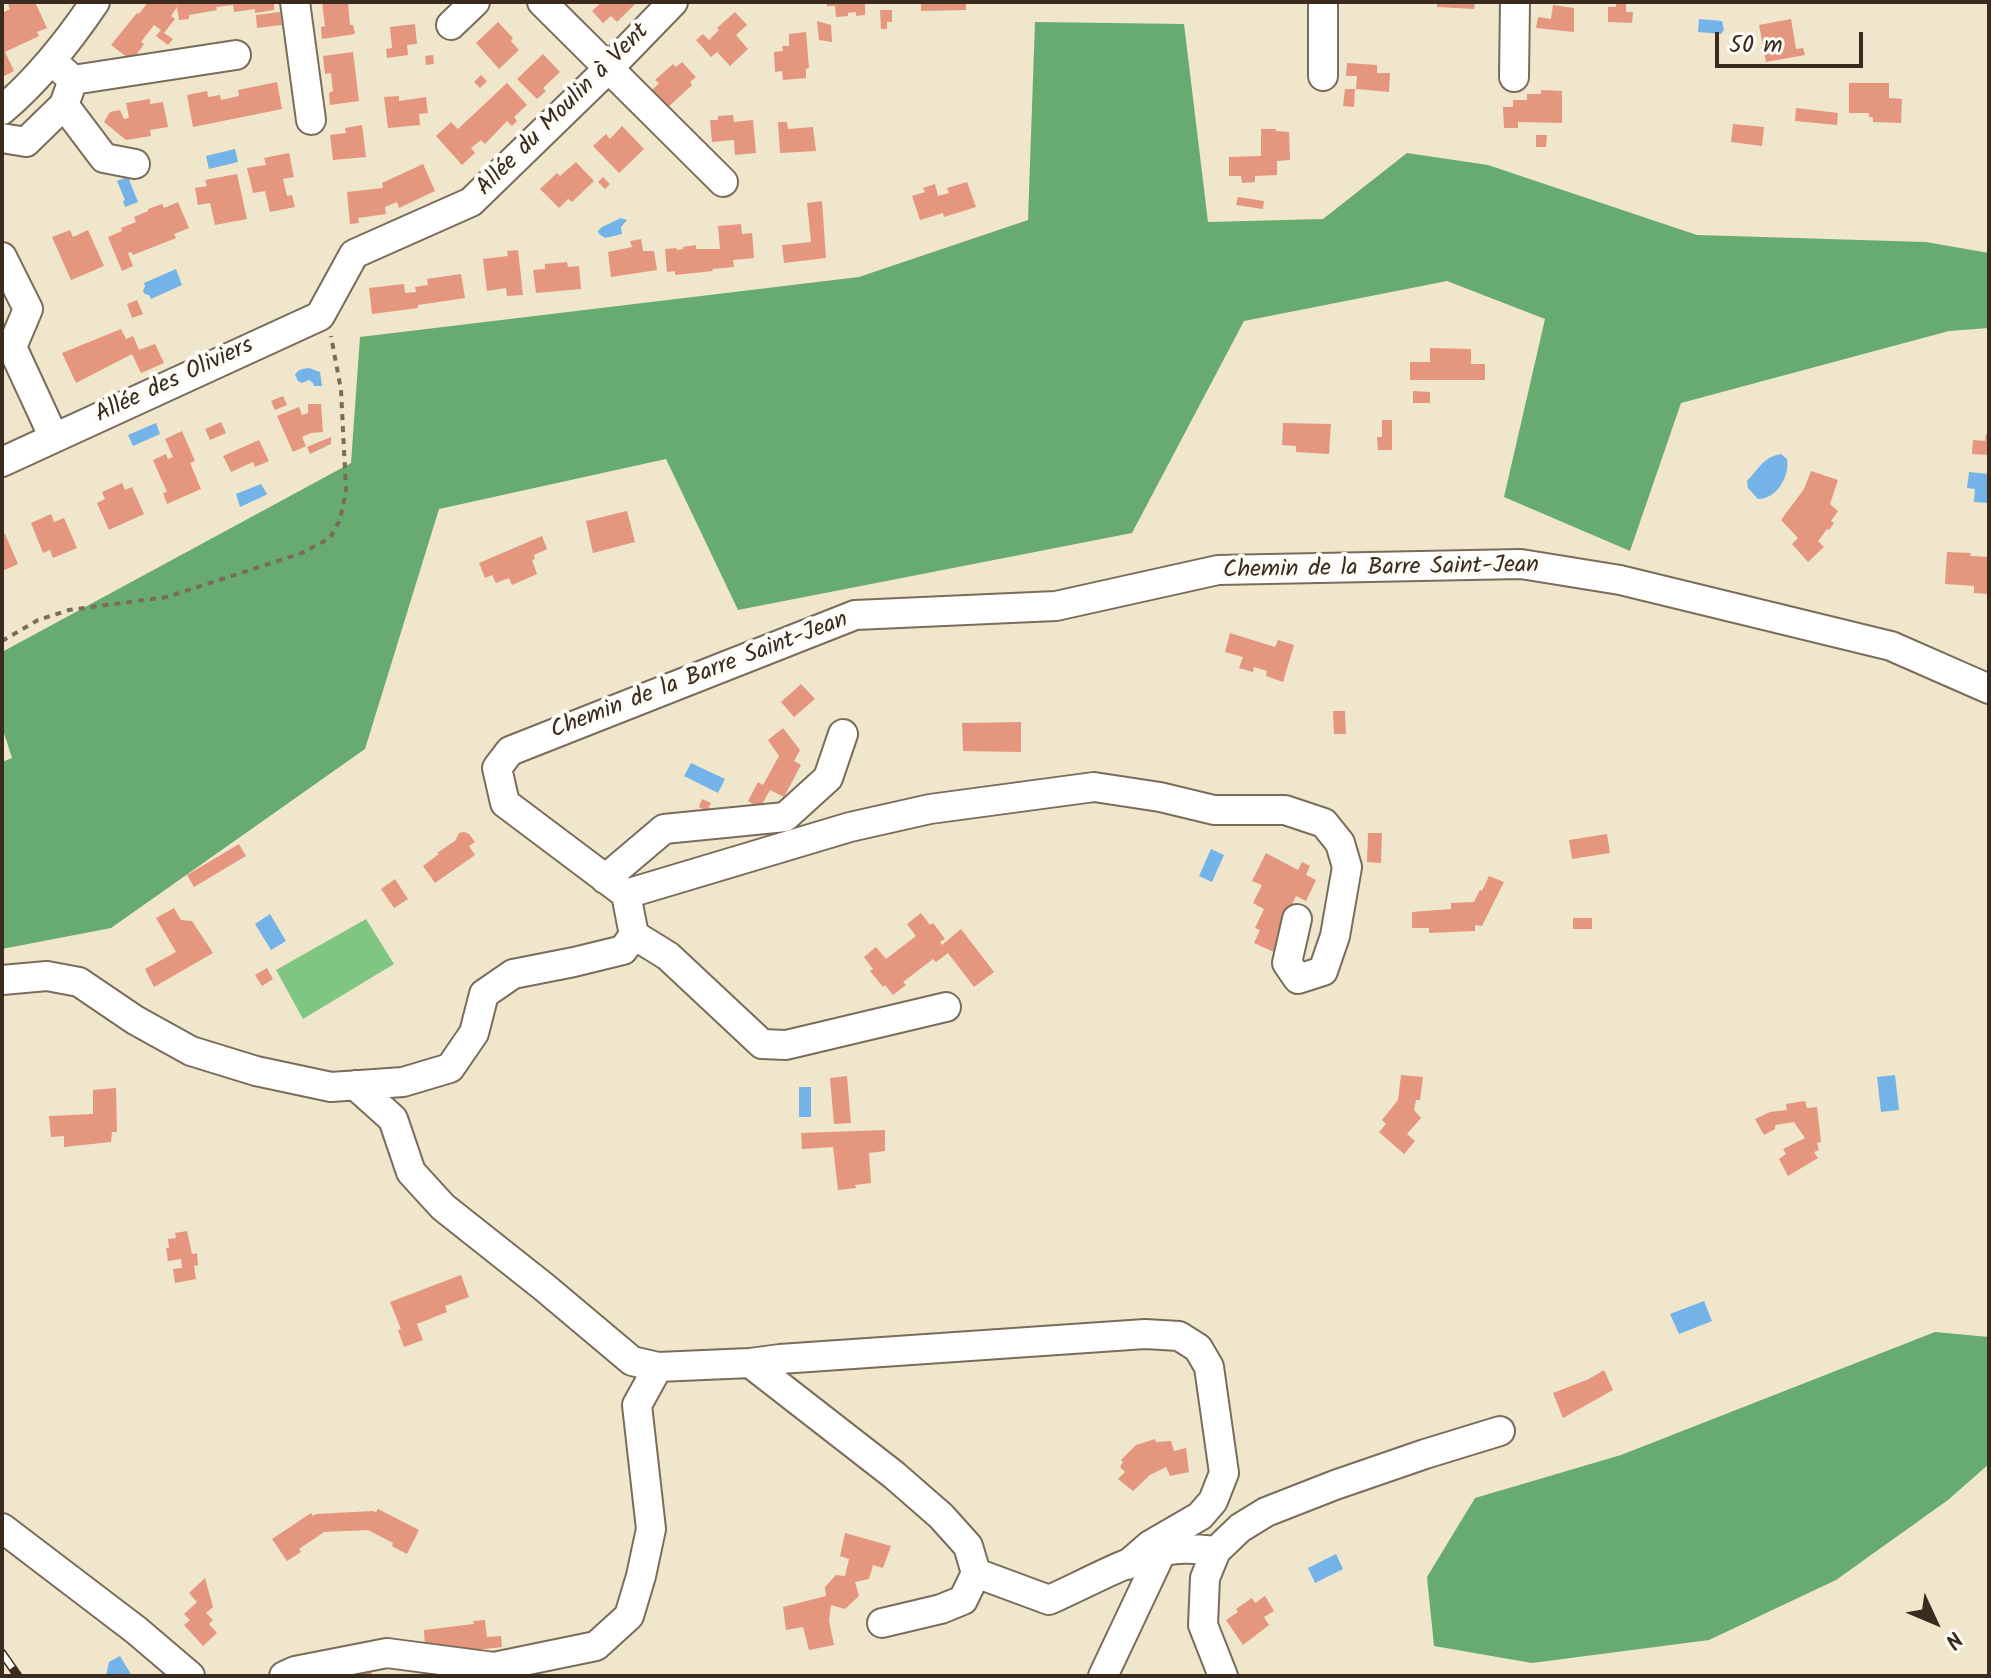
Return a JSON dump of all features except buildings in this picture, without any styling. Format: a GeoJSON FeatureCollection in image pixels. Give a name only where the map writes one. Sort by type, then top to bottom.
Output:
{"type":"FeatureCollection","features":[{"type":"Feature","properties":{"kind":"street"},"geometry":{"type":"LineString","coordinates":[[2,110],[52,61],[95,2]]}},
{"type":"Feature","properties":{"kind":"street"},"geometry":{"type":"LineString","coordinates":[[295,2],[311,120]]}},
{"type":"Feature","properties":{"kind":"street"},"geometry":{"type":"LineString","coordinates":[[451,25],[475,2]]}},
{"type":"Feature","properties":{"kind":"street"},"geometry":{"type":"LineString","coordinates":[[542,2],[723,182]]}},
{"type":"Feature","properties":{"kind":"street","name":"Allée du Moulin à Vent"},"geometry":{"type":"LineString","coordinates":[[320,316],[354,254],[471,202],[673,2]]}},
{"type":"Feature","properties":{"kind":"street"},"geometry":{"type":"LineString","coordinates":[[1323,2],[1323,76]]}},
{"type":"Feature","properties":{"kind":"street"},"geometry":{"type":"LineString","coordinates":[[1514,77],[1515,2]]}},
{"type":"Feature","properties":{"kind":"street"},"geometry":{"type":"LineString","coordinates":[[2,138],[26,142],[68,93],[236,55]]}},
{"type":"Feature","properties":{"kind":"street"},"geometry":{"type":"LineString","coordinates":[[52,61],[104,158],[135,164]]}},
{"type":"Feature","properties":{"kind":"street"},"geometry":{"type":"LineString","coordinates":[[2,257],[28,309],[7,347],[54,438]]}},
{"type":"Feature","properties":{"kind":"street","name":"Allée des Oliviers"},"geometry":{"type":"LineString","coordinates":[[2,462],[320,316]]}},
{"type":"Feature","properties":{"kind":"street","name":"Chemin de la Barre Saint-Jean"},"geometry":{"type":"LineString","coordinates":[[616,886],[505,803],[497,768],[510,751],[855,615],[1056,606],[1218,570],[1521,564],[1620,580],[1891,646],[1989,689]]}},
{"type":"Feature","properties":{"kind":"street"},"geometry":{"type":"LineString","coordinates":[[616,886],[664,829],[785,817],[828,778],[843,734]]}},
{"type":"Feature","properties":{"kind":"street"},"geometry":{"type":"LineString","coordinates":[[616,886],[930,809],[1094,787],[1160,797],[1214,810],[1285,810],[1324,823],[1340,843],[1347,867],[1335,936],[1323,971],[1298,979],[1287,963],[1297,919]]}},
{"type":"Feature","properties":{"kind":"street"},"geometry":{"type":"LineString","coordinates":[[616,886],[634,935],[668,956],[762,1044],[786,1045],[946,1007]]}},
{"type":"Feature","properties":{"kind":"street"},"geometry":{"type":"LineString","coordinates":[[2,980],[47,976],[79,982],[135,1020],[191,1051],[256,1071],[331,1087],[403,1082],[450,1068],[474,1033],[484,994],[513,974],[623,950],[634,935]]}},
{"type":"Feature","properties":{"kind":"street"},"geometry":{"type":"LineString","coordinates":[[355,1085],[393,1119],[411,1172],[443,1207],[632,1361],[658,1367],[750,1363],[1145,1334],[1179,1336],[1198,1348],[1209,1367],[1224,1473],[1213,1501],[1200,1516],[1150,1545],[1127,1565]]}},
{"type":"Feature","properties":{"kind":"street"},"geometry":{"type":"LineString","coordinates":[[750,1363],[894,1475],[941,1516],[968,1546],[976,1573],[963,1600],[941,1609],[882,1623]]}},
{"type":"Feature","properties":{"kind":"street"},"geometry":{"type":"LineString","coordinates":[[284,1676],[295,1671],[387,1653],[494,1667],[596,1646],[629,1616],[641,1576],[651,1529],[637,1405],[658,1367]]}},
{"type":"Feature","properties":{"kind":"street"},"geometry":{"type":"LineString","coordinates":[[1223,1676],[1203,1625],[1205,1578],[1216,1551],[1240,1528],[1266,1512],[1425,1454],[1500,1431]]}},
{"type":"Feature","properties":{"kind":"street"},"geometry":{"type":"LineString","coordinates":[[2,1528],[136,1630],[190,1676]]}},
{"type":"Feature","properties":{"kind":"street"},"geometry":{"type":"LineString","coordinates":[[976,1573],[1049,1600],[1162,1551],[1193,1548],[1216,1551]]}},
{"type":"Feature","properties":{"kind":"street"},"geometry":{"type":"LineString","coordinates":[[1103,1676],[1162,1551]]}},
{"type":"Feature","properties":{"kind":"path"},"geometry":{"type":"LineString","coordinates":[[2,641],[38,620],[69,610],[167,597],[302,553],[330,538],[340,520],[346,475],[341,390],[333,340],[320,316]]}},
{"type":"Feature","properties":{"kind":"green space"},"geometry":{"type":"Polygon","coordinates":[[[1035,22],[1184,24],[1208,222],[1323,219],[1407,153],[1488,165],[1697,235],[1926,242],[1989,253],[1989,328],[1949,331],[1681,403],[1630,551],[1504,497],[1545,319],[1447,281],[1244,321],[1132,533],[738,610],[666,459],[439,509],[365,749],[111,928],[2,949],[2,762],[12,758],[2,727],[2,652],[351,463],[360,337],[859,277],[1028,220],[1035,22]]]}},
{"type":"Feature","properties":{"kind":"green space"},"geometry":{"type":"Polygon","coordinates":[[[366,919],[394,964],[303,1019],[276,970],[366,919]]]}},
{"type":"Feature","properties":{"kind":"green space"},"geometry":{"type":"Polygon","coordinates":[[[1935,1332],[1989,1337],[1989,1464],[1948,1500],[1836,1580],[1709,1640],[1532,1663],[1434,1646],[1427,1577],[1475,1498],[1621,1455],[1935,1332]]]}},
{"type":"Feature","properties":{"kind":"water"},"geometry":{"type":"Polygon","coordinates":[[[1699,19],[1722,21],[1724,30],[1721,34],[1698,32],[1699,19]]]}},
{"type":"Feature","properties":{"kind":"water"},"geometry":{"type":"Polygon","coordinates":[[[235,149],[238,162],[209,169],[206,156],[235,149]]]}},
{"type":"Feature","properties":{"kind":"water"},"geometry":{"type":"Polygon","coordinates":[[[128,177],[138,202],[125,207],[117,181],[128,177]]]}},
{"type":"Feature","properties":{"kind":"water"},"geometry":{"type":"Polygon","coordinates":[[[621,218],[627,220],[621,227],[622,234],[605,238],[599,234],[602,227],[621,218]]]}},
{"type":"Feature","properties":{"kind":"water"},"geometry":{"type":"Polygon","coordinates":[[[176,269],[182,285],[151,299],[145,294],[144,283],[176,269]]]}},
{"type":"Feature","properties":{"kind":"water"},"geometry":{"type":"Polygon","coordinates":[[[309,368],[320,372],[322,386],[314,386],[309,380],[298,381],[296,373],[309,368]]]}},
{"type":"Feature","properties":{"kind":"water"},"geometry":{"type":"Polygon","coordinates":[[[156,423],[160,434],[133,446],[128,435],[156,423]]]}},
{"type":"Feature","properties":{"kind":"water"},"geometry":{"type":"Polygon","coordinates":[[[1781,454],[1787,459],[1787,466],[1781,485],[1771,495],[1758,499],[1748,488],[1747,481],[1765,461],[1781,454]]]}},
{"type":"Feature","properties":{"kind":"water"},"geometry":{"type":"Polygon","coordinates":[[[1969,472],[1989,474],[1989,503],[1974,502],[1975,489],[1967,488],[1969,472]]]}},
{"type":"Feature","properties":{"kind":"water"},"geometry":{"type":"Polygon","coordinates":[[[261,484],[267,494],[240,507],[236,494],[261,484]]]}},
{"type":"Feature","properties":{"kind":"water"},"geometry":{"type":"Polygon","coordinates":[[[691,763],[725,779],[718,793],[684,776],[691,763]]]}},
{"type":"Feature","properties":{"kind":"water"},"geometry":{"type":"Polygon","coordinates":[[[1211,849],[1224,855],[1212,882],[1199,876],[1211,849]]]}},
{"type":"Feature","properties":{"kind":"water"},"geometry":{"type":"Polygon","coordinates":[[[270,914],[286,941],[271,950],[255,924],[270,914]]]}},
{"type":"Feature","properties":{"kind":"water"},"geometry":{"type":"Polygon","coordinates":[[[1895,1075],[1899,1110],[1881,1112],[1877,1077],[1895,1075]]]}},
{"type":"Feature","properties":{"kind":"water"},"geometry":{"type":"Polygon","coordinates":[[[799,1087],[811,1087],[811,1117],[799,1117],[799,1087]]]}},
{"type":"Feature","properties":{"kind":"water"},"geometry":{"type":"Polygon","coordinates":[[[1704,1301],[1712,1321],[1679,1334],[1670,1314],[1704,1301]]]}},
{"type":"Feature","properties":{"kind":"water"},"geometry":{"type":"Polygon","coordinates":[[[1336,1554],[1343,1569],[1315,1583],[1308,1568],[1336,1554]]]}},
{"type":"Feature","properties":{"kind":"water"},"geometry":{"type":"Polygon","coordinates":[[[120,1656],[132,1676],[106,1676],[109,1662],[120,1656]]]}},
{"type":"Feature","properties":{"kind":"railway"},"geometry":{"type":"LineString","coordinates":[[2,1653],[18,1676]]}}]}
